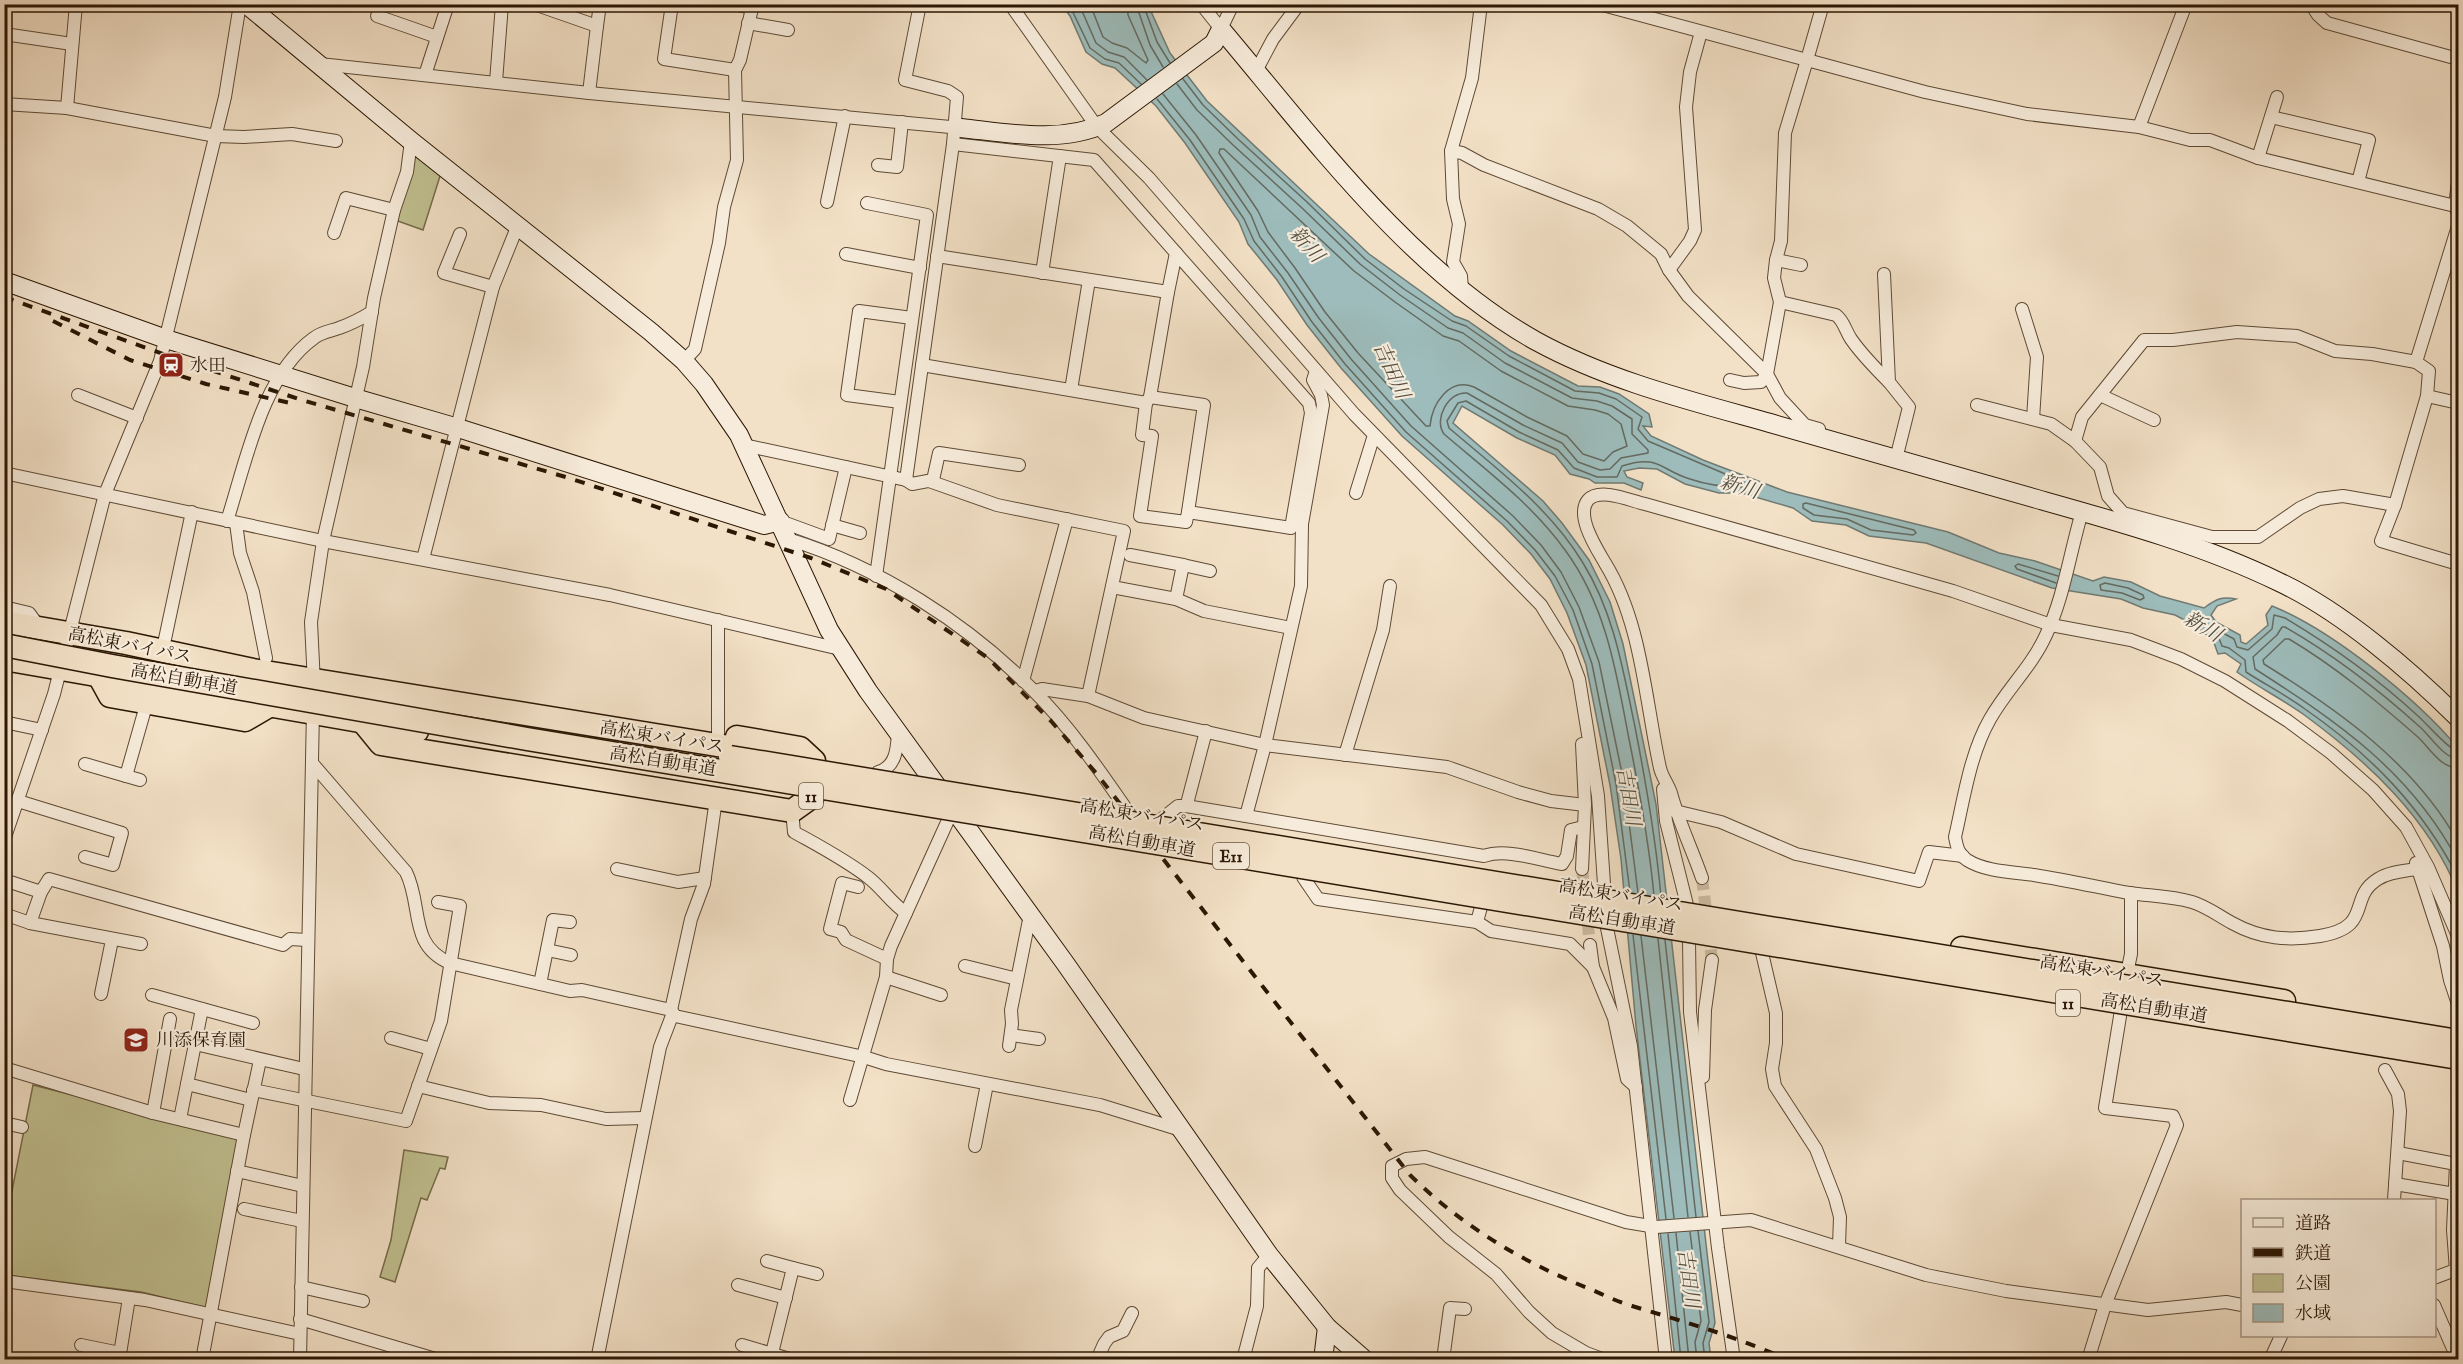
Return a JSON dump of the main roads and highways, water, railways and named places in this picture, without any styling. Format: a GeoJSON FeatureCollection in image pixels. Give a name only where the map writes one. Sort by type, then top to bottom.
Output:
{"type":"FeatureCollection","features":[{"type":"Feature","properties":{"kind":"highway","name":"高松東バイパス"},"geometry":{"type":"LineString","coordinates":[[4,622],[260,664],[314,680],[351,687],[1130,813],[1482,864],[1611,894],[2127,974],[2458,1031]]}},
{"type":"Feature","properties":{"kind":"highway","name":"高松自動車道"},"geometry":{"type":"LineString","coordinates":[[4,631],[356,697],[946,790],[2458,1041]]}},
{"type":"Feature","properties":{"kind":"highway"},"geometry":{"type":"LineString","coordinates":[[102,639],[126,632],[235,651],[260,664]]}},
{"type":"Feature","properties":{"kind":"highway","name":"高松自動車道"},"geometry":{"type":"LineString","coordinates":[[4,645],[539,741],[2458,1058]]}},
{"type":"Feature","properties":{"kind":"highway","name":"高松東バイパス"},"geometry":{"type":"LineString","coordinates":[[4,659],[363,722],[589,769],[813,796],[1303,877],[1479,914],[1613,928],[2458,1068]]}},
{"type":"Feature","properties":{"kind":"highway"},"geometry":{"type":"LineString","coordinates":[[4,675],[15,675],[28,663]]}},
{"type":"Feature","properties":{"kind":"highway"},"geometry":{"type":"LineString","coordinates":[[99,676],[110,696],[245,720],[269,706]]}},
{"type":"Feature","properties":{"kind":"highway"},"geometry":{"type":"LineString","coordinates":[[351,687],[367,676],[377,676],[800,748],[814,761]]}},
{"type":"Feature","properties":{"kind":"highway"},"geometry":{"type":"LineString","coordinates":[[589,769],[716,799],[792,811],[813,796]]}},
{"type":"Feature","properties":{"kind":"water"},"geometry":{"type":"Polygon","coordinates":[[[1062,5],[1148,5],[1170,53],[1207,101],[1369,254],[1455,316],[1468,321],[1511,351],[1578,386],[1600,387],[1619,394],[1649,414],[1652,427],[1643,426],[1651,436],[1703,460],[1787,492],[1948,532],[1999,553],[2035,561],[2093,581],[2104,577],[2131,582],[2160,596],[2204,608],[2219,599],[2236,599],[2217,606],[2211,615],[2216,622],[2240,635],[2241,642],[2246,644],[2268,625],[2266,615],[2272,606],[2321,631],[2397,688],[2458,748],[2458,892],[2430,839],[2413,815],[2372,771],[2303,714],[2237,672],[2241,664],[2225,653],[2218,654],[2213,640],[2194,625],[2175,615],[2143,608],[2121,599],[2052,588],[1926,543],[1869,536],[1846,525],[1812,521],[1793,508],[1742,493],[1719,493],[1685,484],[1657,469],[1639,468],[1624,471],[1627,477],[1643,483],[1641,490],[1624,483],[1595,483],[1570,474],[1555,455],[1517,438],[1462,406],[1453,423],[1543,501],[1589,560],[1610,602],[1623,644],[1656,804],[1715,1323],[1709,1343],[1711,1359],[1675,1359],[1636,1026],[1621,859],[1610,785],[1586,665],[1567,613],[1550,579],[1531,554],[1503,525],[1402,436],[1341,368],[1248,244],[1239,222],[1185,143],[1156,106],[1115,68],[1102,64],[1086,52],[1070,16],[1062,5]]]}},
{"type":"Feature","properties":{"kind":"tunnel"},"geometry":{"type":"LineString","coordinates":[[1582,869],[1590,945]]}},
{"type":"Feature","properties":{"kind":"tunnel"},"geometry":{"type":"LineString","coordinates":[[1702,878],[1712,960]]}},
{"type":"Feature","properties":{"kind":"railway"},"geometry":{"type":"LineString","coordinates":[[4,297],[180,360],[302,400],[569,478],[811,558],[886,589],[988,658],[1051,721],[1096,773],[1410,1175],[1450,1211],[1494,1241],[1540,1267],[1622,1302],[1731,1337],[1788,1360]]}},
{"type":"Feature","properties":{"kind":"railway"},"geometry":{"type":"LineString","coordinates":[[53,321],[130,360],[206,384],[290,403]]}},
{"type":"Feature","properties":{"kind":"place","name":"水田"},"geometry":{"type":"Point","coordinates":[171,365]}},
{"type":"Feature","properties":{"kind":"place","name":"川添保育園"},"geometry":{"type":"Point","coordinates":[136,1040]}},
{"type":"Feature","properties":{"kind":"water label","name":"新川"},"geometry":{"type":"Point","coordinates":[1307,244]}},
{"type":"Feature","properties":{"kind":"water label","name":"吉田川"},"geometry":{"type":"Point","coordinates":[1392,370]}},
{"type":"Feature","properties":{"kind":"water label","name":"新川"},"geometry":{"type":"Point","coordinates":[1740,486]}},
{"type":"Feature","properties":{"kind":"water label","name":"新川"},"geometry":{"type":"Point","coordinates":[2203,626]}},
{"type":"Feature","properties":{"kind":"water label","name":"吉田川"},"geometry":{"type":"Point","coordinates":[1629,796]}},
{"type":"Feature","properties":{"kind":"water label","name":"吉田川"},"geometry":{"type":"Point","coordinates":[1689,1278]}}]}
